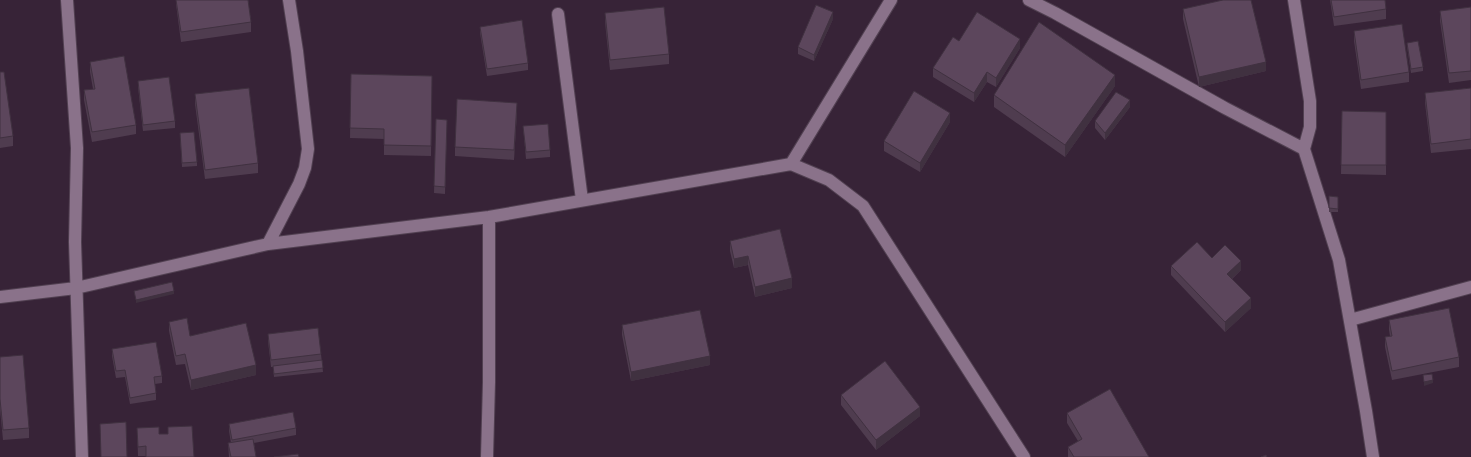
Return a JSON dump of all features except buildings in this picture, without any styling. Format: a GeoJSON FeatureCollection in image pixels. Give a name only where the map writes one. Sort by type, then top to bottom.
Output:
{"type":"FeatureCollection","features":[{"type":"Feature","properties":{"kind":"street"},"geometry":{"type":"LineString","coordinates":[[67,0],[77,148],[75,242],[82,457]]}},
{"type":"Feature","properties":{"kind":"street"},"geometry":{"type":"LineString","coordinates":[[268,244],[299,184],[305,168],[308,149],[297,51],[289,0]]}},
{"type":"Feature","properties":{"kind":"street"},"geometry":{"type":"LineString","coordinates":[[791,164],[891,0]]}},
{"type":"Feature","properties":{"kind":"street"},"geometry":{"type":"LineString","coordinates":[[1030,0],[1225,108],[1304,149]]}},
{"type":"Feature","properties":{"kind":"street"},"geometry":{"type":"LineString","coordinates":[[1294,0],[1310,101],[1310,127],[1304,149],[1340,260],[1373,457]]}},
{"type":"Feature","properties":{"kind":"street"},"geometry":{"type":"LineString","coordinates":[[558,14],[582,200]]}},
{"type":"Feature","properties":{"kind":"street"},"geometry":{"type":"LineString","coordinates":[[0,297],[76,288],[268,244],[489,217],[791,164],[829,180],[864,206],[1024,457]]}},
{"type":"Feature","properties":{"kind":"street"},"geometry":{"type":"LineString","coordinates":[[487,457],[489,382],[489,217]]}},
{"type":"Feature","properties":{"kind":"street"},"geometry":{"type":"LineString","coordinates":[[1350,320],[1471,287]]}}]}
